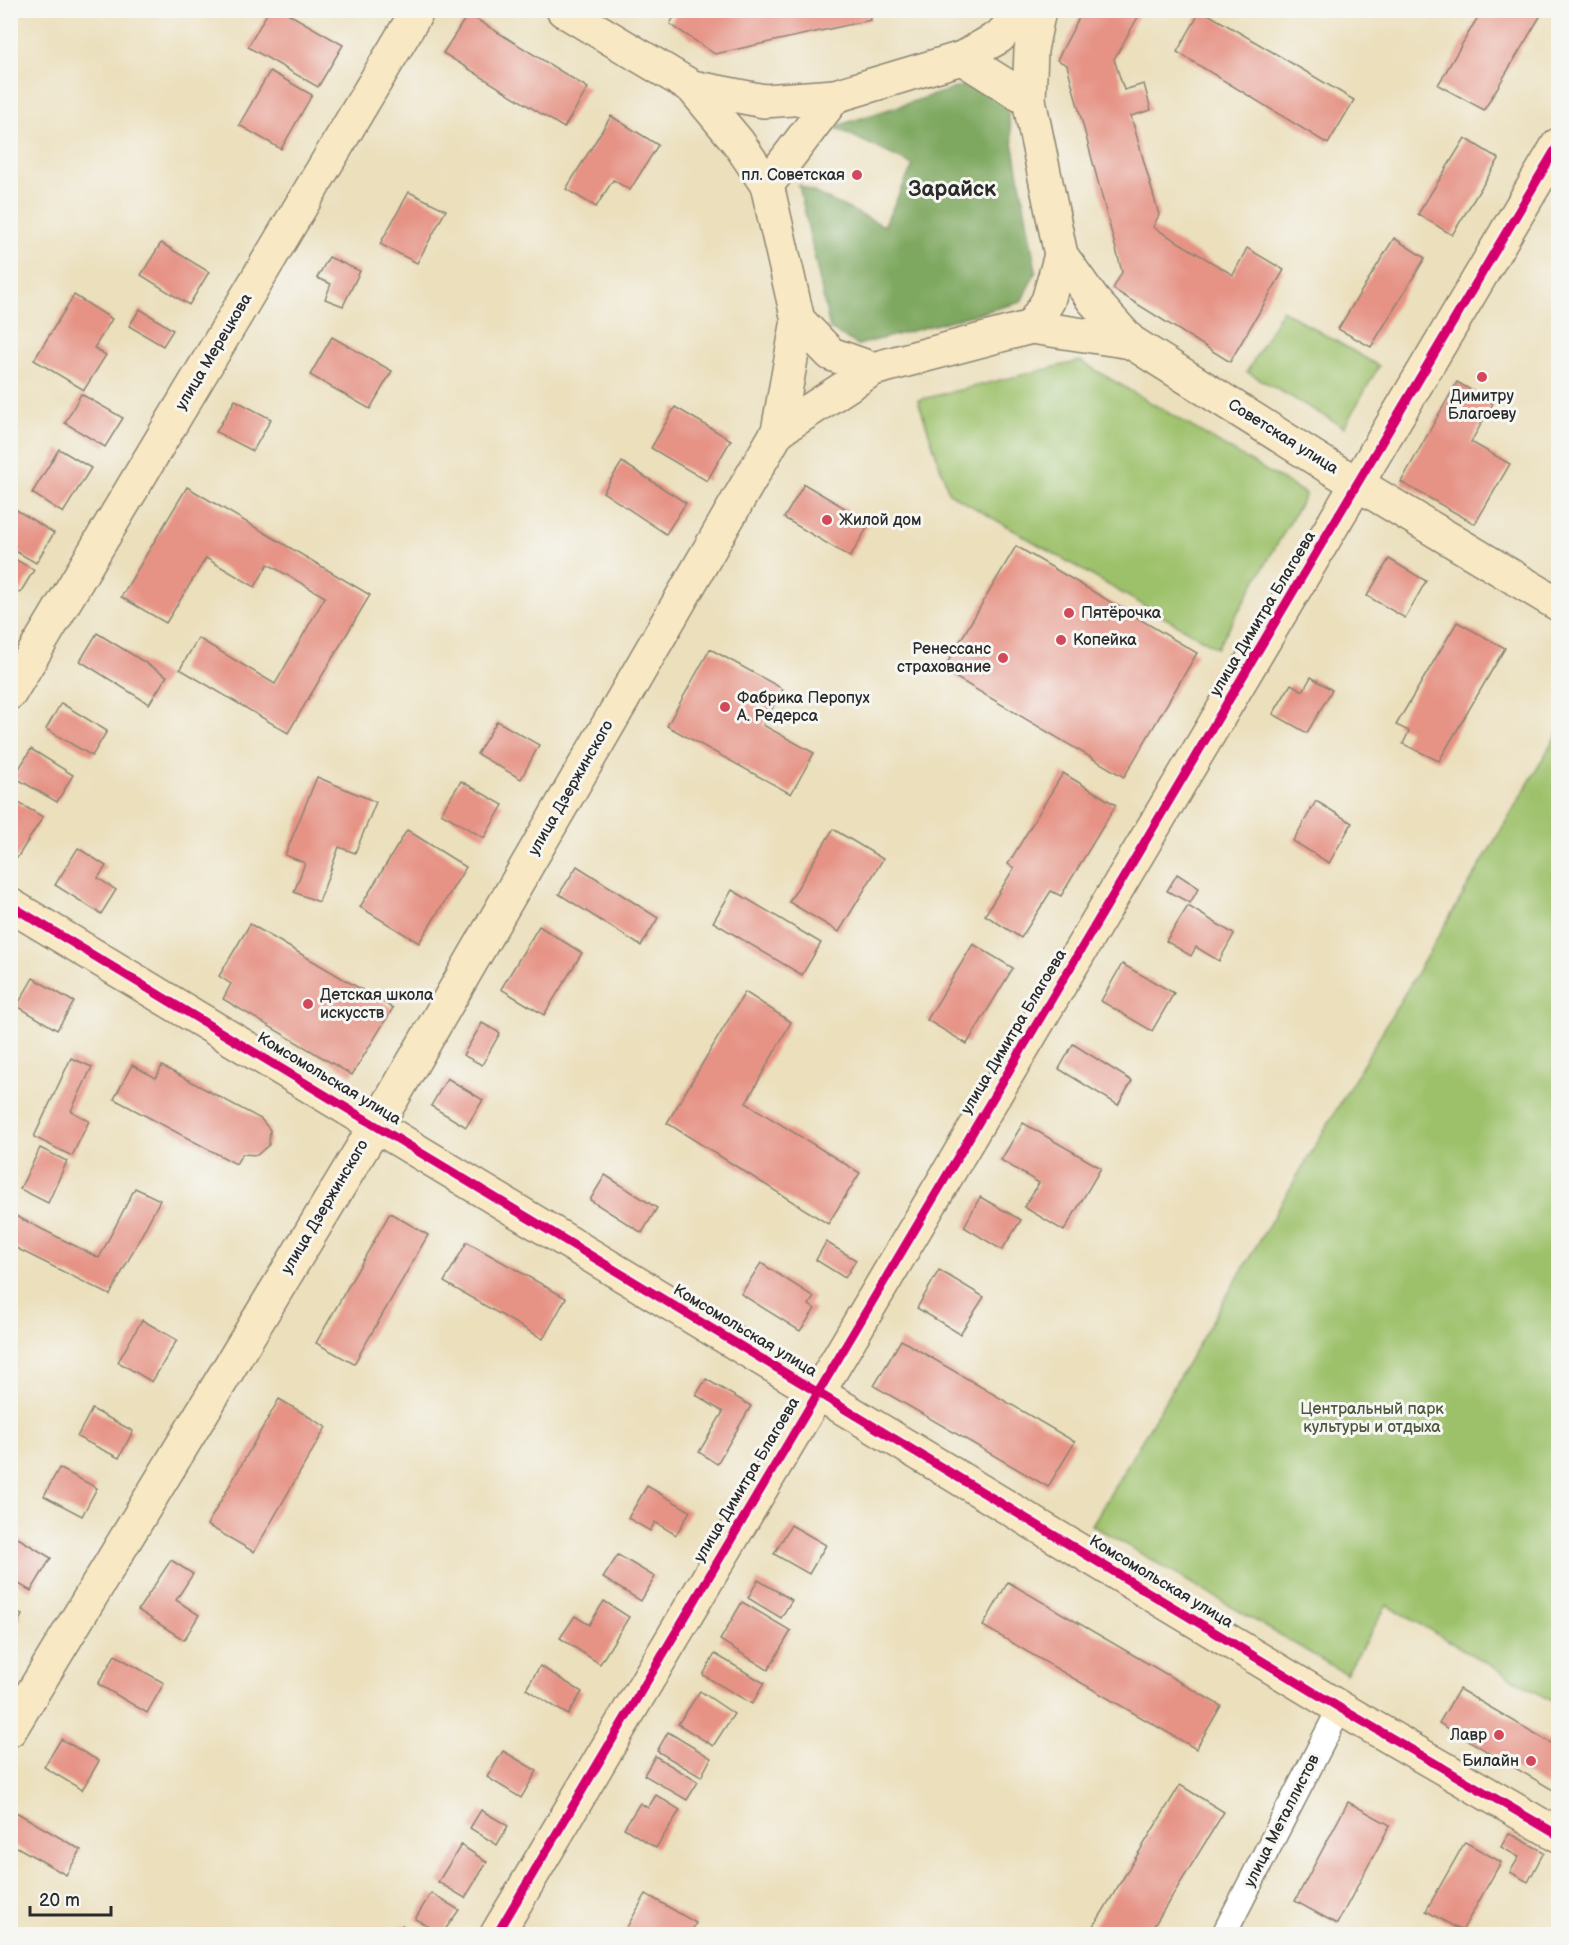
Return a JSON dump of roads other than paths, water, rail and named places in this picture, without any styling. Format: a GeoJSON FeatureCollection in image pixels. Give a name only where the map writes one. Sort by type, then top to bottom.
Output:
{"type":"FeatureCollection","features":[{"type":"Feature","properties":{"kind":"street","name":"улица Мерецкова"},"geometry":{"type":"LineString","coordinates":[[10,693],[418,10]]}},
{"type":"Feature","properties":{"kind":"street"},"geometry":{"type":"LineString","coordinates":[[563,10],[692,87],[738,142],[767,185],[798,320],[831,354],[873,369]]}},
{"type":"Feature","properties":{"kind":"street"},"geometry":{"type":"LineString","coordinates":[[692,87],[764,101],[835,96],[962,58],[999,37],[1025,10]]}},
{"type":"Feature","properties":{"kind":"street"},"geometry":{"type":"LineString","coordinates":[[1031,327],[1048,301],[1060,255],[1029,100],[1031,50],[1039,10]]}},
{"type":"Feature","properties":{"kind":"street"},"geometry":{"type":"LineString","coordinates":[[962,58],[1029,100]]}},
{"type":"Feature","properties":{"kind":"street"},"geometry":{"type":"LineString","coordinates":[[767,185],[835,96]]}},
{"type":"Feature","properties":{"kind":"street","name":"улица Димитра Благоева"},"geometry":{"type":"LineString","coordinates":[[497,1935],[1558,145]]}},
{"type":"Feature","properties":{"kind":"street","name":"Советская улица"},"geometry":{"type":"LineString","coordinates":[[1060,255],[1093,300],[1131,342],[1558,604]]}},
{"type":"Feature","properties":{"kind":"street","name":"улица Дзержинского"},"geometry":{"type":"LineString","coordinates":[[10,1730],[375,1124],[778,431],[798,320]]}},
{"type":"Feature","properties":{"kind":"street","name":"Советская улица"},"geometry":{"type":"LineString","coordinates":[[1031,327],[1131,342]]}},
{"type":"Feature","properties":{"kind":"street","name":"улица Дзержинского"},"geometry":{"type":"LineString","coordinates":[[778,431],[873,369],[1031,327]]}},
{"type":"Feature","properties":{"kind":"street","name":"Комсомольская улица"},"geometry":{"type":"LineString","coordinates":[[10,905],[1340,1708],[1558,1834]]}},
{"type":"Feature","properties":{"kind":"street","name":"улица Металлистов"},"geometry":{"type":"LineString","coordinates":[[1224,1935],[1340,1708]]}},
{"type":"Feature","properties":{"kind":"place","name":"пл. Советская"},"geometry":{"type":"Point","coordinates":[857,175]}},
{"type":"Feature","properties":{"kind":"place","name":"Димитру Благоеву"},"geometry":{"type":"Point","coordinates":[1482,377]}},
{"type":"Feature","properties":{"kind":"place","name":"Жилой дом"},"geometry":{"type":"Point","coordinates":[827,520]}},
{"type":"Feature","properties":{"kind":"place","name":"Пятёрочка"},"geometry":{"type":"Point","coordinates":[1069,613]}},
{"type":"Feature","properties":{"kind":"place","name":"Копейка"},"geometry":{"type":"Point","coordinates":[1061,640]}},
{"type":"Feature","properties":{"kind":"place","name":"Ренессанс страхование"},"geometry":{"type":"Point","coordinates":[1003,658]}},
{"type":"Feature","properties":{"kind":"place","name":"Фабрика Перопух А. Редерса"},"geometry":{"type":"Point","coordinates":[725,707]}},
{"type":"Feature","properties":{"kind":"place","name":"Детская школа искусств"},"geometry":{"type":"Point","coordinates":[308,1004]}},
{"type":"Feature","properties":{"kind":"place","name":"Лавр"},"geometry":{"type":"Point","coordinates":[1499,1735]}},
{"type":"Feature","properties":{"kind":"place","name":"Билайн"},"geometry":{"type":"Point","coordinates":[1531,1761]}},
{"type":"Feature","properties":{"kind":"district","name":"Зарайск"},"geometry":{"type":"Point","coordinates":[952,189]}},
{"type":"Feature","properties":{"kind":"park label","name":"Центральный парк культуры и отдыха"},"geometry":{"type":"Point","coordinates":[1372,1418]}}]}
